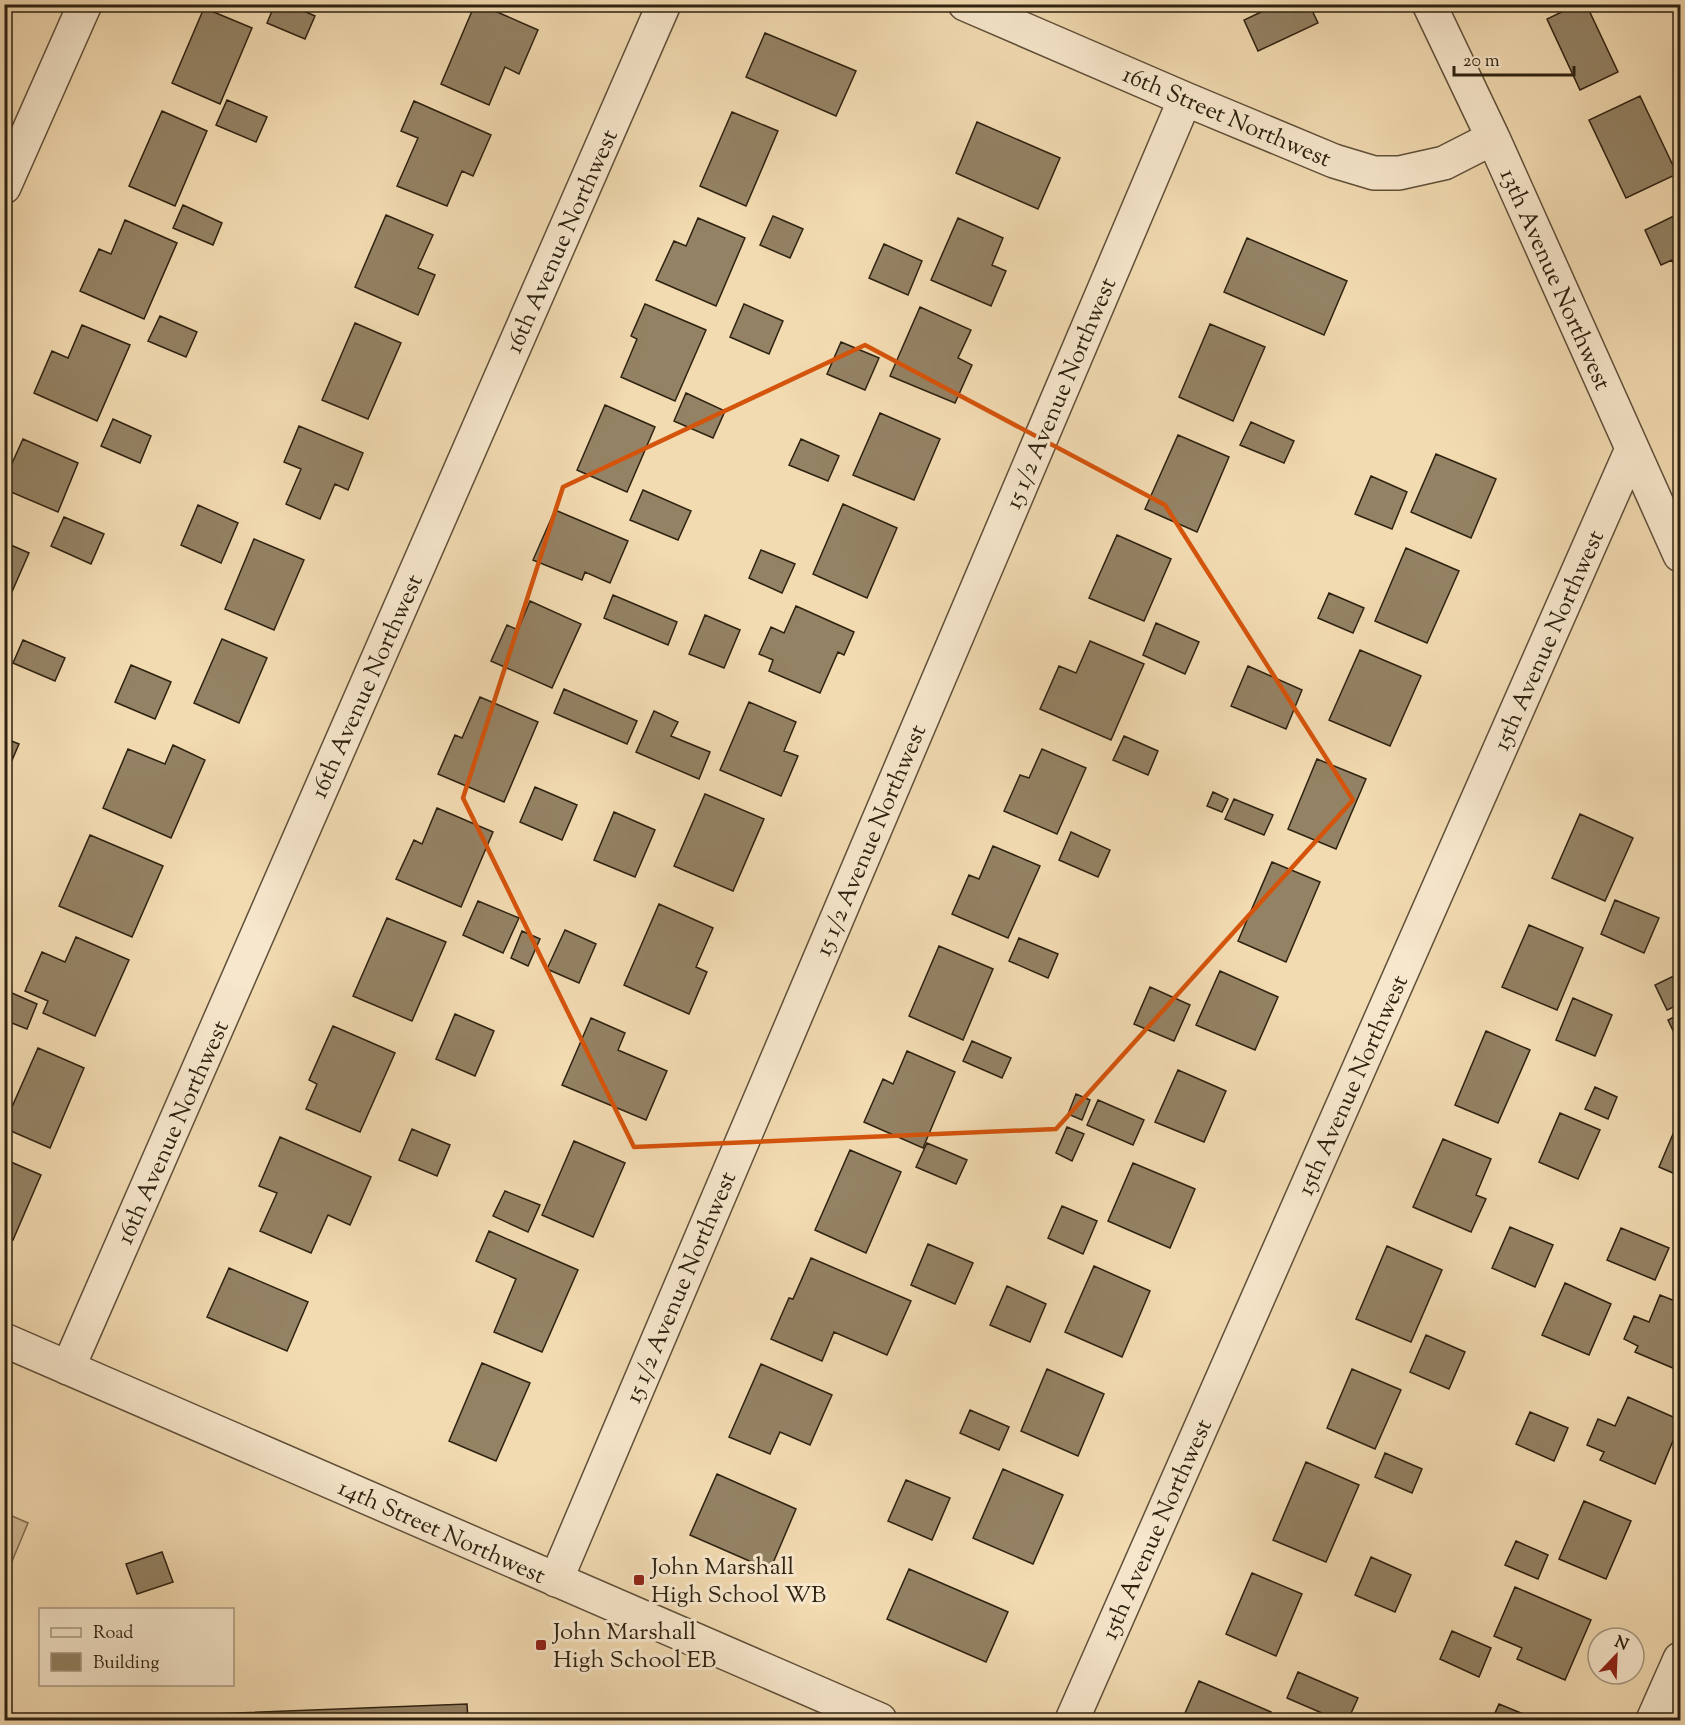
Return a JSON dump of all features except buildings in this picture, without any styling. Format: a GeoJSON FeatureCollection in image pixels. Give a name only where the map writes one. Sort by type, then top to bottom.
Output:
{"type":"FeatureCollection","features":[{"type":"Feature","properties":{"kind":"street"},"geometry":{"type":"LineString","coordinates":[[4,187],[85,4]]}},
{"type":"Feature","properties":{"kind":"street","name":"16th Avenue Northwest"},"geometry":{"type":"LineString","coordinates":[[68,1368],[664,4]]}},
{"type":"Feature","properties":{"kind":"street","name":"16th Street Northwest"},"geometry":{"type":"LineString","coordinates":[[965,4],[1334,161],[1374,173],[1399,173],[1444,163],[1493,138]]}},
{"type":"Feature","properties":{"kind":"street","name":"13th Avenue Northwest"},"geometry":{"type":"LineString","coordinates":[[1429,4],[1493,138],[1680,555]]}},
{"type":"Feature","properties":{"kind":"street","name":"15 1/2 Avenue Northwest"},"geometry":{"type":"LineString","coordinates":[[555,1580],[1185,99]]}},
{"type":"Feature","properties":{"kind":"street","name":"15th Avenue Northwest"},"geometry":{"type":"LineString","coordinates":[[1072,1720],[1632,449]]}},
{"type":"Feature","properties":{"kind":"street","name":"14th Street Northwest"},"geometry":{"type":"LineString","coordinates":[[4,1340],[880,1720]]}},
{"type":"Feature","properties":{"kind":"street"},"geometry":{"type":"LineString","coordinates":[[1653,1720],[1680,1659]]}},
{"type":"Feature","properties":{"kind":"highlighted area"},"geometry":{"type":"Polygon","coordinates":[[[865,345],[1165,505],[1353,800],[1056,1129],[634,1147],[463,798],[563,487],[865,345]]]}},
{"type":"Feature","properties":{"kind":"shaded area"},"geometry":{"type":"Polygon","coordinates":[[[5,1513],[28,1523],[5,1578],[5,1513]]]}},
{"type":"Feature","properties":{"kind":"place","name":"John Marshall High School WB"},"geometry":{"type":"Point","coordinates":[639,1580]}},
{"type":"Feature","properties":{"kind":"place","name":"John Marshall High School EB"},"geometry":{"type":"Point","coordinates":[541,1645]}}]}
